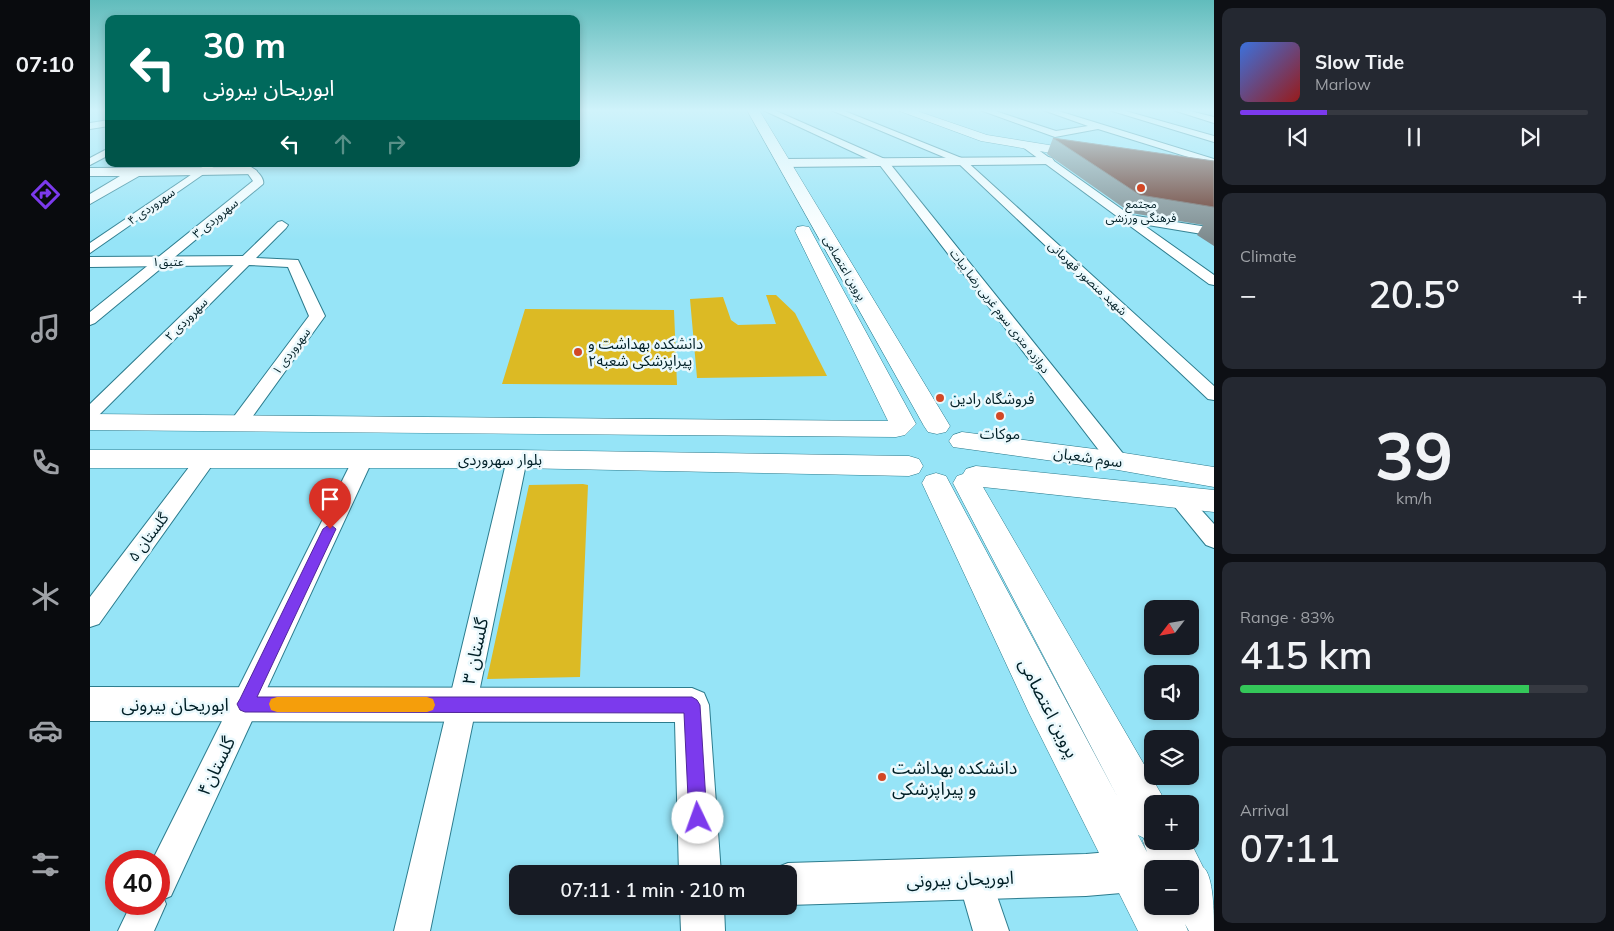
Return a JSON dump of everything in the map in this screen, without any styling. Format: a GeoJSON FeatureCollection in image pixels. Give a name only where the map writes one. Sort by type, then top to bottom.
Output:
{"type":"FeatureCollection","features":[{"type":"Feature","properties":{"kind":"main road","name":"پروین اعتصامی"},"geometry":{"type":"LineString","coordinates":[[762,153],[899,427],[894,436],[895,445],[947,477],[1044,700],[1164,931]]}},
{"type":"Feature","properties":{"kind":"main road","name":"پروین اعتصامی"},"geometry":{"type":"LineString","coordinates":[[778,153],[937,426]]}},
{"type":"Feature","properties":{"kind":"main road"},"geometry":{"type":"LineString","coordinates":[[1088,153],[1101,155],[1092,153]]}},
{"type":"Feature","properties":{"kind":"main road"},"geometry":{"type":"LineString","coordinates":[[1170,162],[1214,169]]}},
{"type":"Feature","properties":{"kind":"main road"},"geometry":{"type":"LineString","coordinates":[[1197,165],[1214,173]]}},
{"type":"Feature","properties":{"kind":"main road"},"geometry":{"type":"LineString","coordinates":[[90,422],[817,429],[899,427],[914,422],[937,426],[962,441],[972,452],[978,466],[947,477],[1144,806]]}},
{"type":"Feature","properties":{"kind":"main road"},"geometry":{"type":"LineString","coordinates":[[817,429],[832,433],[838,440],[841,449],[839,455],[823,465]]}},
{"type":"Feature","properties":{"kind":"main road","name":"سوم شعبان"},"geometry":{"type":"LineString","coordinates":[[962,441],[1118,461],[1214,477]]}},
{"type":"Feature","properties":{"kind":"main road"},"geometry":{"type":"LineString","coordinates":[[1016,448],[1009,452],[1005,458],[1007,465],[1014,472],[1035,482]]}},
{"type":"Feature","properties":{"kind":"main road","name":"بلوار سهروردی"},"geometry":{"type":"LineString","coordinates":[[90,459],[517,459],[823,465],[947,477]]}},
{"type":"Feature","properties":{"kind":"main road","name":"سوم شعبان"},"geometry":{"type":"LineString","coordinates":[[947,477],[1035,482],[1214,501]]}},
{"type":"Feature","properties":{"kind":"main road"},"geometry":{"type":"LineString","coordinates":[[1199,901],[1214,928]]}},
{"type":"Feature","properties":{"kind":"street"},"geometry":{"type":"LineString","coordinates":[[864,153],[883,162]]}},
{"type":"Feature","properties":{"kind":"street"},"geometry":{"type":"LineString","coordinates":[[942,153],[961,161]]}},
{"type":"Feature","properties":{"kind":"street"},"geometry":{"type":"LineString","coordinates":[[1037,153],[1214,280]]}},
{"type":"Feature","properties":{"kind":"street"},"geometry":{"type":"LineString","coordinates":[[1168,153],[1197,165],[1214,162]]}},
{"type":"Feature","properties":{"kind":"street"},"geometry":{"type":"LineString","coordinates":[[90,162],[105,154]]}},
{"type":"Feature","properties":{"kind":"street","name":"شهید منصور قهرمانی"},"geometry":{"type":"LineString","coordinates":[[961,161],[1214,395]]}},
{"type":"Feature","properties":{"kind":"street"},"geometry":{"type":"LineString","coordinates":[[783,163],[1048,161]]}},
{"type":"Feature","properties":{"kind":"street","name":"دوازده متری سوم غربی رضا بیات"},"geometry":{"type":"LineString","coordinates":[[883,162],[1118,461]]}},
{"type":"Feature","properties":{"kind":"street"},"geometry":{"type":"LineString","coordinates":[[90,200],[145,167]]}},
{"type":"Feature","properties":{"kind":"street","name":"سهروردی ۴"},"geometry":{"type":"LineString","coordinates":[[90,249],[208,167]]}},
{"type":"Feature","properties":{"kind":"street"},"geometry":{"type":"LineString","coordinates":[[90,172],[251,171]]}},
{"type":"Feature","properties":{"kind":"street","name":"سهروردی ۳"},"geometry":{"type":"LineString","coordinates":[[90,320],[259,182],[251,171]]}},
{"type":"Feature","properties":{"kind":"street"},"geometry":{"type":"LineString","coordinates":[[1126,217],[1214,232]]}},
{"type":"Feature","properties":{"kind":"street","name":"سهروردی ۲"},"geometry":{"type":"LineString","coordinates":[[90,414],[282,225]]}},
{"type":"Feature","properties":{"kind":"street","name":"عتیق۱"},"geometry":{"type":"LineString","coordinates":[[90,262],[245,261]]}},
{"type":"Feature","properties":{"kind":"street","name":"سهروردی ۱"},"geometry":{"type":"LineString","coordinates":[[238,422],[317,316],[293,263],[245,261]]}},
{"type":"Feature","properties":{"kind":"street","name":"گلستان ۵"},"geometry":{"type":"LineString","coordinates":[[90,616],[206,459]]}},
{"type":"Feature","properties":{"kind":"street","name":"گلستان۴"},"geometry":{"type":"LineString","coordinates":[[170,861],[363,459]]}},
{"type":"Feature","properties":{"kind":"street","name":"گلستان ۳"},"geometry":{"type":"LineString","coordinates":[[412,931],[517,459]]}},
{"type":"Feature","properties":{"kind":"street"},"geometry":{"type":"LineString","coordinates":[[1177,496],[1214,539]]}},
{"type":"Feature","properties":{"kind":"street","name":"ابوریحان بیرونی"},"geometry":{"type":"LineString","coordinates":[[90,704],[692,705],[700,865]]}},
{"type":"Feature","properties":{"kind":"street","name":"ابوریحان بیرونی"},"geometry":{"type":"LineString","coordinates":[[797,884],[1086,875],[1133,871]]}},
{"type":"Feature","properties":{"kind":"street"},"geometry":{"type":"LineString","coordinates":[[975,879],[992,931]]}},
{"type":"Feature","properties":{"kind":"street"},"geometry":{"type":"LineString","coordinates":[[136,931],[144,915]]}},
{"type":"Feature","properties":{"kind":"street"},"geometry":{"type":"LineString","coordinates":[[702,915],[703,931]]}},
{"type":"Feature","properties":{"kind":"shaded area"},"geometry":{"type":"Polygon","coordinates":[[[766,295],[776,295],[795,313],[827,376],[697,378],[690,299],[723,297],[731,320],[738,325],[776,324],[766,295]]]}},
{"type":"Feature","properties":{"kind":"shaded area"},"geometry":{"type":"Polygon","coordinates":[[[525,309],[674,310],[677,385],[502,384],[525,309]]]}},
{"type":"Feature","properties":{"kind":"shaded area"},"geometry":{"type":"Polygon","coordinates":[[[529,485],[588,485],[580,677],[487,679],[529,485]]]}},
{"type":"Feature","properties":{"kind":"building"},"geometry":{"type":"Polygon","coordinates":[[[1077,153],[1161,153],[1214,161],[1214,207],[1140,195],[1077,153]]]}},
{"type":"Feature","properties":{"kind":"slow traffic"},"geometry":{"type":"LineString","coordinates":[[277,704],[427,705]]}},
{"type":"Feature","properties":{"kind":"place","name":"مجتمع فرهنگی ورزشی"},"geometry":{"type":"Point","coordinates":[1141,188]}},
{"type":"Feature","properties":{"kind":"place","name":"دانشکده بهداشت و پیراپزشکى شعبه۲"},"geometry":{"type":"Point","coordinates":[578,352]}},
{"type":"Feature","properties":{"kind":"place","name":"فروشگاه رادین"},"geometry":{"type":"Point","coordinates":[940,398]}},
{"type":"Feature","properties":{"kind":"place","name":"موکات"},"geometry":{"type":"Point","coordinates":[1000,416]}},
{"type":"Feature","properties":{"kind":"place","name":"دانشکده بهداشت و پیراپزشکی"},"geometry":{"type":"Point","coordinates":[882,777]}},
{"type":"Feature","properties":{"kind":"route"},"geometry":{"type":"LineString","coordinates":[[330,529],[245,704],[692,705],[698,818]]}}]}
